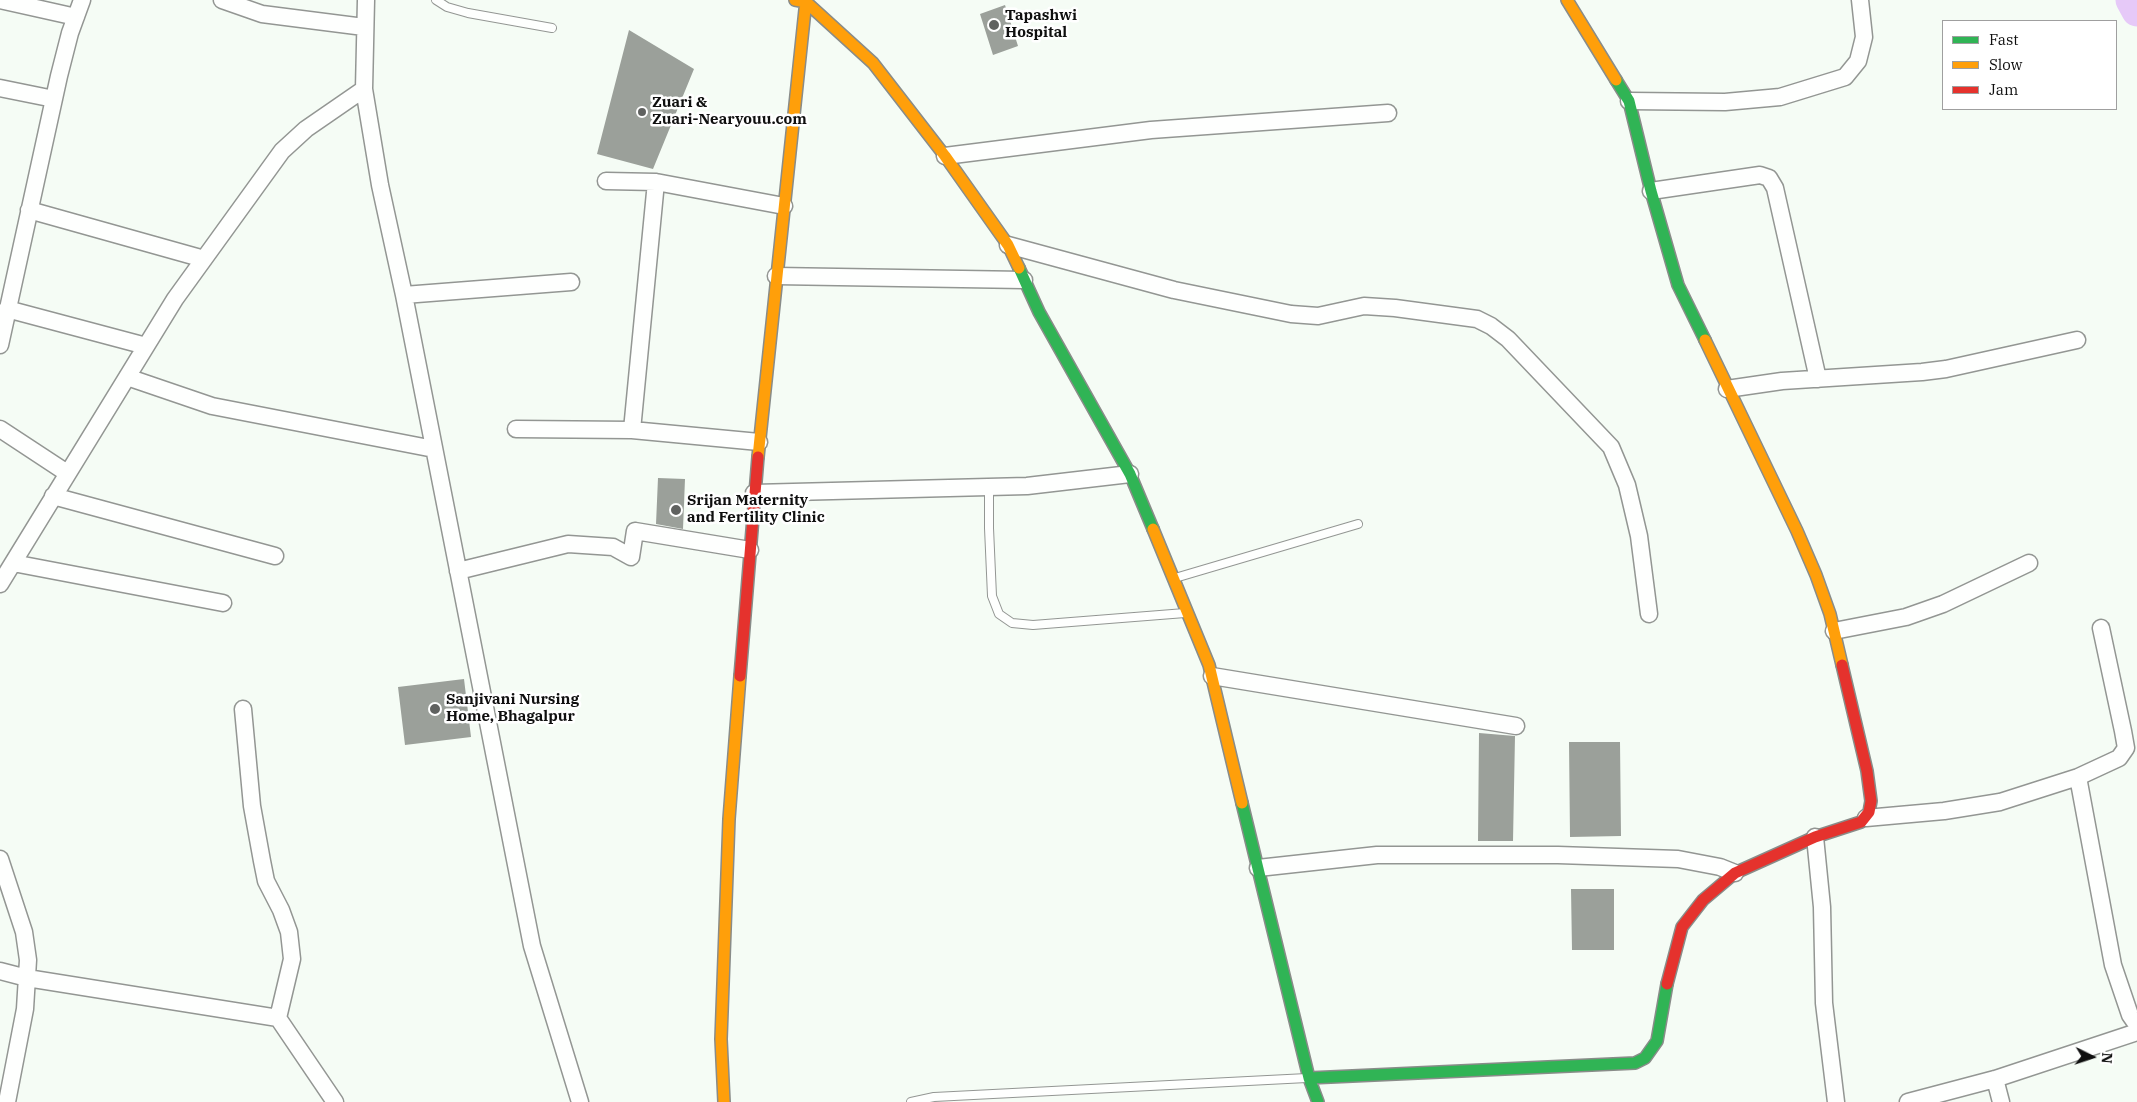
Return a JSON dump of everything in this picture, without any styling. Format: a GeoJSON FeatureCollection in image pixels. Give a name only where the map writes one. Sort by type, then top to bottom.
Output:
{"type":"FeatureCollection","features":[{"type":"Feature","properties":{"kind":"street"},"geometry":{"type":"LineString","coordinates":[[0,0],[76,17]]}},
{"type":"Feature","properties":{"kind":"street"},"geometry":{"type":"LineString","coordinates":[[0,345],[4,316],[54,99],[82,0]]}},
{"type":"Feature","properties":{"kind":"street"},"geometry":{"type":"LineString","coordinates":[[222,0],[262,14],[364,26]]}},
{"type":"Feature","properties":{"kind":"street"},"geometry":{"type":"LineString","coordinates":[[366,0],[364,89],[380,185],[404,295],[532,946],[580,1102]]}},
{"type":"Feature","properties":{"kind":"street"},"geometry":{"type":"LineString","coordinates":[[802,1],[823,0]]}},
{"type":"Feature","properties":{"kind":"street"},"geometry":{"type":"LineString","coordinates":[[1567,0],[1629,101],[1651,191],[1678,285],[1797,531],[1816,575],[1834,631],[1867,771],[1871,801],[1866,818]]}},
{"type":"Feature","properties":{"kind":"street"},"geometry":{"type":"LineString","coordinates":[[1629,101],[1725,102],[1780,97],[1845,77],[1858,61],[1864,37],[1860,0]]}},
{"type":"Feature","properties":{"kind":"street"},"geometry":{"type":"LineString","coordinates":[[802,1],[873,64],[945,156],[1008,245],[1039,312],[1130,474],[1209,665],[1309,1078],[1318,1102]]}},
{"type":"Feature","properties":{"kind":"street"},"geometry":{"type":"LineString","coordinates":[[724,1102],[721,1039],[729,819],[754,493],[784,206],[802,1]]}},
{"type":"Feature","properties":{"kind":"street"},"geometry":{"type":"LineString","coordinates":[[0,88],[54,99]]}},
{"type":"Feature","properties":{"kind":"street"},"geometry":{"type":"LineString","coordinates":[[0,584],[175,299],[282,151],[306,129],[364,89]]}},
{"type":"Feature","properties":{"kind":"street"},"geometry":{"type":"LineString","coordinates":[[945,156],[1151,130],[1388,113]]}},
{"type":"Feature","properties":{"kind":"street"},"geometry":{"type":"LineString","coordinates":[[1651,191],[1760,174],[1769,178],[1775,188],[1818,380]]}},
{"type":"Feature","properties":{"kind":"street"},"geometry":{"type":"LineString","coordinates":[[606,181],[656,182],[784,206]]}},
{"type":"Feature","properties":{"kind":"street"},"geometry":{"type":"LineString","coordinates":[[632,430],[656,182]]}},
{"type":"Feature","properties":{"kind":"street"},"geometry":{"type":"LineString","coordinates":[[29,210],[204,259]]}},
{"type":"Feature","properties":{"kind":"street"},"geometry":{"type":"LineString","coordinates":[[1008,245],[1174,290],[1291,314],[1318,316],[1364,306],[1477,318],[1491,326],[1508,339],[1610,447],[1627,485],[1639,536],[1649,614]]}},
{"type":"Feature","properties":{"kind":"street"},"geometry":{"type":"LineString","coordinates":[[776,276],[1024,280]]}},
{"type":"Feature","properties":{"kind":"street"},"geometry":{"type":"LineString","coordinates":[[404,295],[571,282]]}},
{"type":"Feature","properties":{"kind":"street"},"geometry":{"type":"LineString","coordinates":[[4,316],[146,346]]}},
{"type":"Feature","properties":{"kind":"street"},"geometry":{"type":"LineString","coordinates":[[1727,389],[1782,381],[1818,380],[1946,369],[2077,340]]}},
{"type":"Feature","properties":{"kind":"street"},"geometry":{"type":"LineString","coordinates":[[127,377],[204,404],[434,449]]}},
{"type":"Feature","properties":{"kind":"street"},"geometry":{"type":"LineString","coordinates":[[0,429],[67,473]]}},
{"type":"Feature","properties":{"kind":"street"},"geometry":{"type":"LineString","coordinates":[[516,430],[632,430],[759,442]]}},
{"type":"Feature","properties":{"kind":"street"},"geometry":{"type":"LineString","coordinates":[[754,493],[1027,486],[1130,474]]}},
{"type":"Feature","properties":{"kind":"street"},"geometry":{"type":"LineString","coordinates":[[53,496],[275,556]]}},
{"type":"Feature","properties":{"kind":"street"},"geometry":{"type":"LineString","coordinates":[[458,571],[568,544],[614,547],[631,557],[634,531],[750,550]]}},
{"type":"Feature","properties":{"kind":"street"},"geometry":{"type":"LineString","coordinates":[[13,563],[223,603]]}},
{"type":"Feature","properties":{"kind":"street"},"geometry":{"type":"LineString","coordinates":[[1834,631],[1906,617],[1943,604],[2029,563]]}},
{"type":"Feature","properties":{"kind":"street"},"geometry":{"type":"LineString","coordinates":[[1309,1078],[1636,1063],[1645,1058],[1657,1041],[1668,976],[1682,926],[1704,900],[1735,873],[1815,837],[1861,822],[1866,818],[1944,811],[2000,802],[2078,777],[2119,758],[2126,748],[2101,628]]}},
{"type":"Feature","properties":{"kind":"street"},"geometry":{"type":"LineString","coordinates":[[1212,676],[1516,726]]}},
{"type":"Feature","properties":{"kind":"street"},"geometry":{"type":"LineString","coordinates":[[244,709],[252,806],[266,881],[281,910],[289,932],[292,959],[278,1018]]}},
{"type":"Feature","properties":{"kind":"street"},"geometry":{"type":"LineString","coordinates":[[2078,777],[2113,965],[2130,1015],[2137,1025]]}},
{"type":"Feature","properties":{"kind":"street"},"geometry":{"type":"LineString","coordinates":[[1815,837],[1822,907],[1824,1003],[1836,1102]]}},
{"type":"Feature","properties":{"kind":"street"},"geometry":{"type":"LineString","coordinates":[[1258,868],[1377,855],[1558,855],[1678,859],[1720,867],[1735,873]]}},
{"type":"Feature","properties":{"kind":"street"},"geometry":{"type":"LineString","coordinates":[[0,859],[24,932],[28,960],[25,1009],[7,1102]]}},
{"type":"Feature","properties":{"kind":"street"},"geometry":{"type":"LineString","coordinates":[[0,971],[27,978],[278,1018],[335,1102]]}},
{"type":"Feature","properties":{"kind":"street"},"geometry":{"type":"LineString","coordinates":[[1908,1102],[1995,1079],[2137,1032]]}},
{"type":"Feature","properties":{"kind":"street"},"geometry":{"type":"LineString","coordinates":[[1995,1079],[2001,1102]]}},
{"type":"Feature","properties":{"kind":"lane"},"geometry":{"type":"LineString","coordinates":[[436,0],[446,7],[468,13],[552,28]]}},
{"type":"Feature","properties":{"kind":"lane"},"geometry":{"type":"LineString","coordinates":[[989,487],[992,596],[999,614],[1012,623],[1033,625],[1188,612]]}},
{"type":"Feature","properties":{"kind":"lane"},"geometry":{"type":"LineString","coordinates":[[1174,578],[1358,524]]}},
{"type":"Feature","properties":{"kind":"lane"},"geometry":{"type":"LineString","coordinates":[[911,1102],[944,1097],[1309,1078]]}},
{"type":"Feature","properties":{"kind":"building"},"geometry":{"type":"Polygon","coordinates":[[[1005,5],[1018,46],[993,55],[980,14],[1005,5]]]}},
{"type":"Feature","properties":{"kind":"building","name":"Zuari & Zuari-Nearyouu.com"},"geometry":{"type":"Polygon","coordinates":[[[629,30],[694,69],[653,169],[597,154],[629,30]]]}},
{"type":"Feature","properties":{"kind":"building"},"geometry":{"type":"Polygon","coordinates":[[[658,478],[685,479],[683,529],[656,524],[658,478]]]}},
{"type":"Feature","properties":{"kind":"building"},"geometry":{"type":"Polygon","coordinates":[[[464,679],[471,737],[405,745],[398,687],[464,679]]]}},
{"type":"Feature","properties":{"kind":"building"},"geometry":{"type":"Polygon","coordinates":[[[1479,733],[1515,736],[1513,841],[1478,841],[1479,733]]]}},
{"type":"Feature","properties":{"kind":"building"},"geometry":{"type":"Polygon","coordinates":[[[1569,742],[1620,742],[1621,836],[1570,837],[1569,742]]]}},
{"type":"Feature","properties":{"kind":"building"},"geometry":{"type":"Polygon","coordinates":[[[1571,889],[1614,889],[1614,950],[1572,950],[1571,889]]]}},
{"type":"Feature","properties":{"kind":"waterway"},"geometry":{"type":"LineString","coordinates":[[2131,0],[2137,11]]}},
{"type":"Feature","properties":{"kind":"traffic: fast"},"geometry":{"type":"LineString","coordinates":[[1616,80],[1629,101],[1651,191],[1678,285],[1705,340]]}},
{"type":"Feature","properties":{"kind":"traffic: fast"},"geometry":{"type":"LineString","coordinates":[[1019,268],[1039,312],[1130,474],[1153,529]]}},
{"type":"Feature","properties":{"kind":"traffic: fast"},"geometry":{"type":"LineString","coordinates":[[1242,803],[1309,1078],[1318,1102]]}},
{"type":"Feature","properties":{"kind":"traffic: fast"},"geometry":{"type":"LineString","coordinates":[[1309,1078],[1635,1063],[1645,1058],[1657,1041],[1667,984]]}},
{"type":"Feature","properties":{"kind":"traffic: slow"},"geometry":{"type":"LineString","coordinates":[[795,0],[806,2],[873,63],[945,156],[1008,245],[1019,268]]}},
{"type":"Feature","properties":{"kind":"traffic: slow"},"geometry":{"type":"LineString","coordinates":[[758,457],[806,0]]}},
{"type":"Feature","properties":{"kind":"traffic: slow"},"geometry":{"type":"LineString","coordinates":[[1567,0],[1616,80]]}},
{"type":"Feature","properties":{"kind":"traffic: slow"},"geometry":{"type":"LineString","coordinates":[[1705,340],[1797,531],[1816,575],[1830,614],[1842,665]]}},
{"type":"Feature","properties":{"kind":"traffic: slow"},"geometry":{"type":"LineString","coordinates":[[1153,529],[1209,665],[1242,803]]}},
{"type":"Feature","properties":{"kind":"traffic: slow"},"geometry":{"type":"LineString","coordinates":[[724,1102],[721,1039],[729,819],[740,676]]}},
{"type":"Feature","properties":{"kind":"traffic: jam"},"geometry":{"type":"LineString","coordinates":[[740,676],[758,457]]}},
{"type":"Feature","properties":{"kind":"traffic: jam"},"geometry":{"type":"LineString","coordinates":[[1667,984],[1682,927],[1703,900],[1735,873],[1815,837],[1861,822],[1869,812],[1871,801],[1867,771],[1842,665]]}},
{"type":"Feature","properties":{"kind":"place","name":"Tapashwi Hospital"},"geometry":{"type":"Point","coordinates":[994,25]}},
{"type":"Feature","properties":{"kind":"place","name":"Zuari & Zuari-Nearyouu.com"},"geometry":{"type":"Point","coordinates":[642,112]}},
{"type":"Feature","properties":{"kind":"place","name":"Srijan Maternity and Fertility Clinic"},"geometry":{"type":"Point","coordinates":[676,510]}},
{"type":"Feature","properties":{"kind":"place","name":"Sanjivani Nursing Home, Bhagalpur"},"geometry":{"type":"Point","coordinates":[435,709]}}]}
